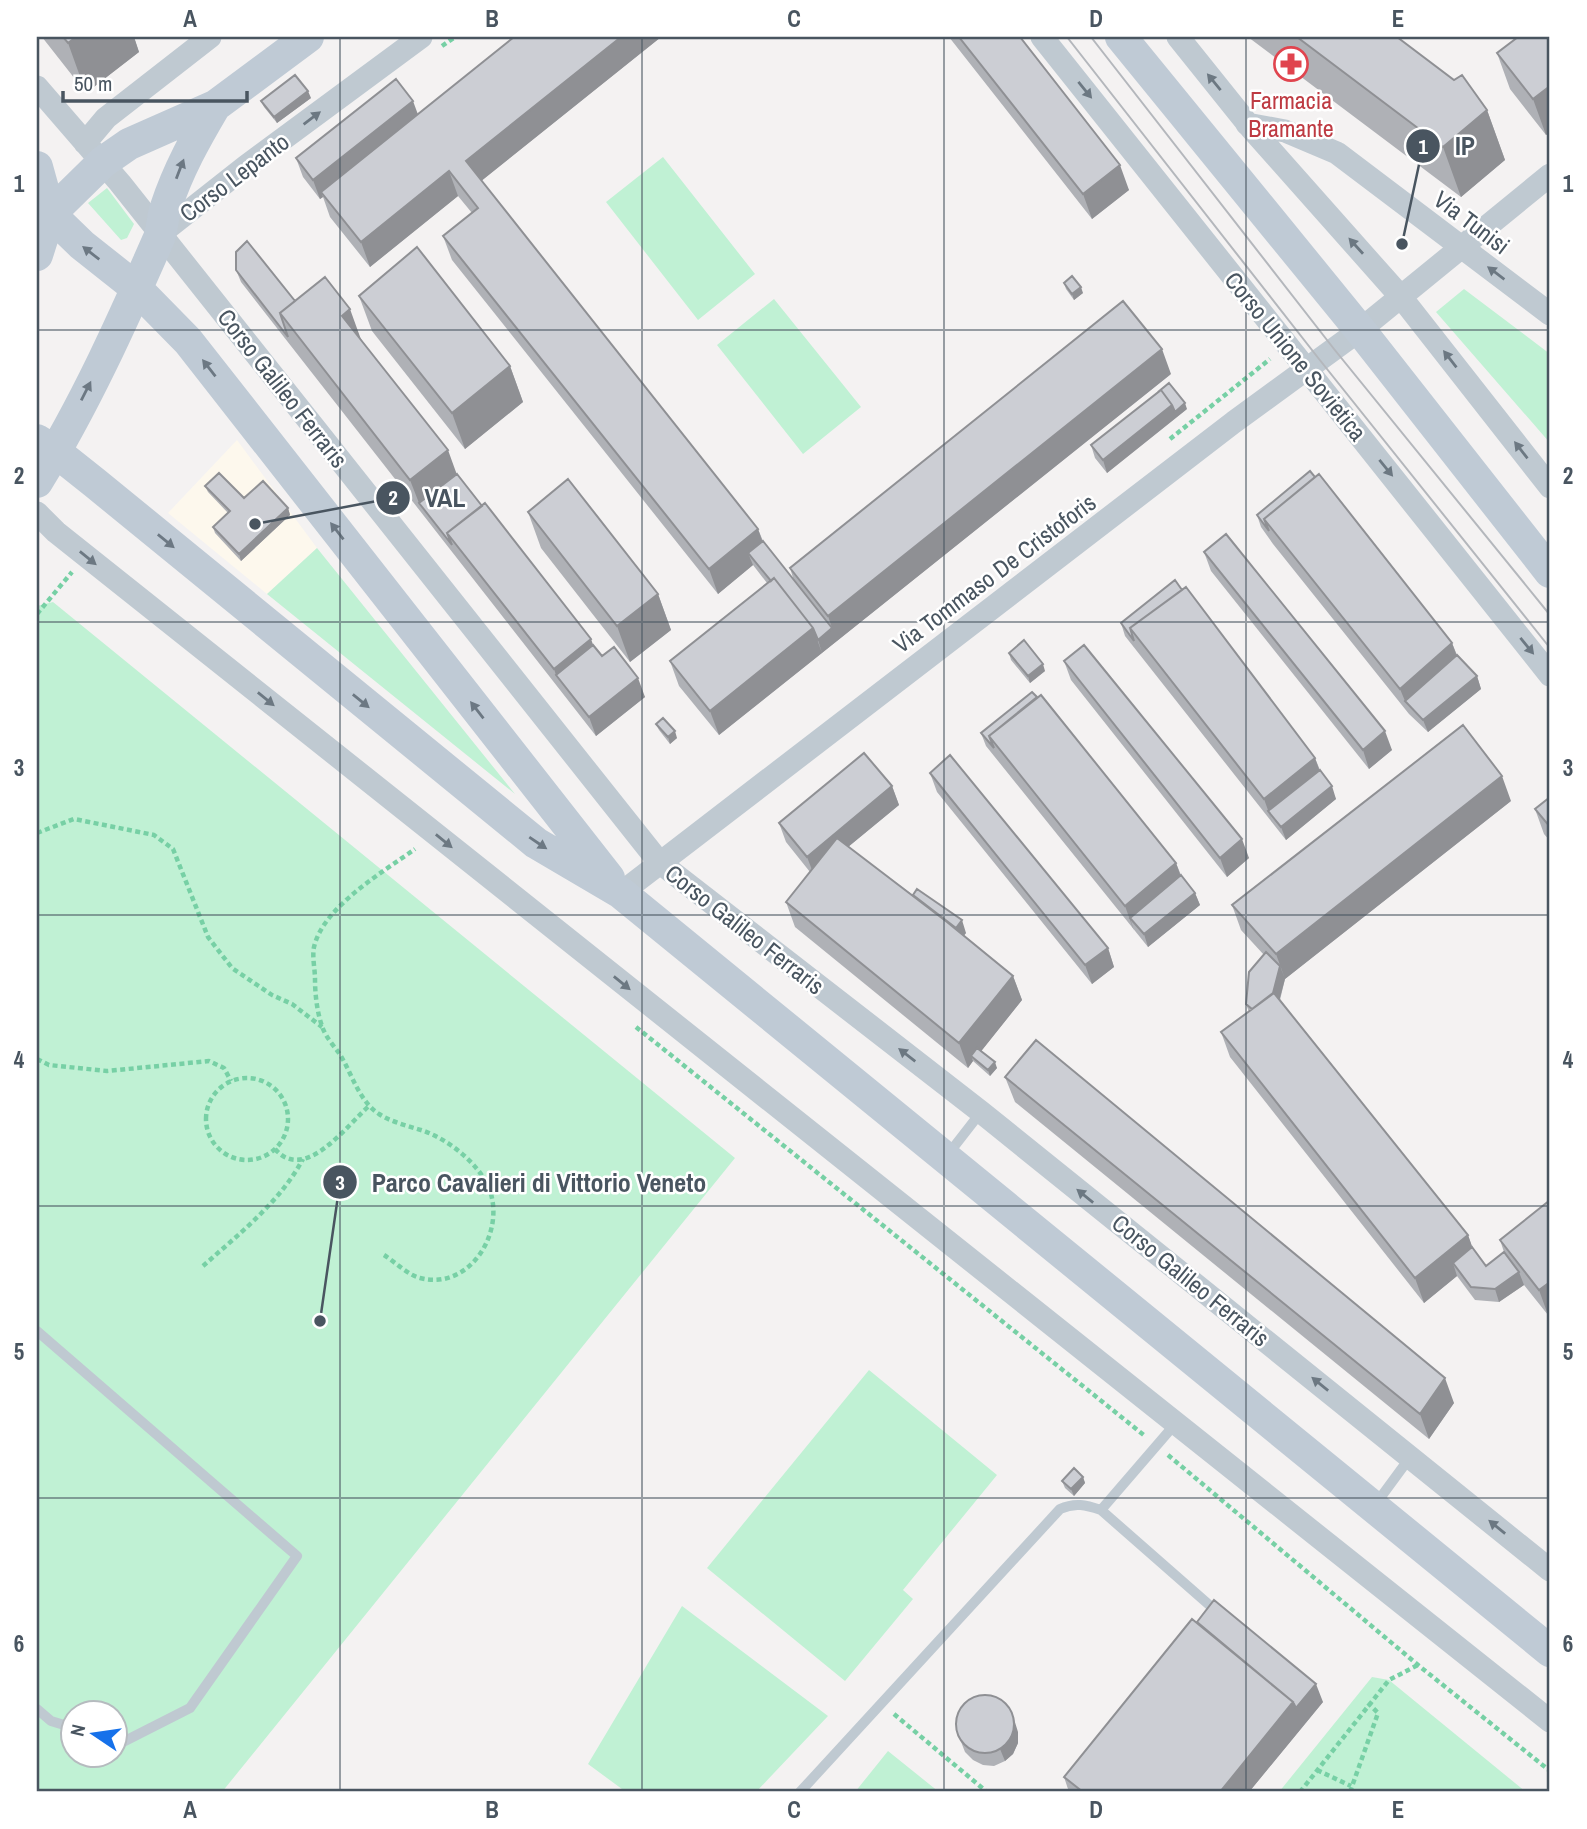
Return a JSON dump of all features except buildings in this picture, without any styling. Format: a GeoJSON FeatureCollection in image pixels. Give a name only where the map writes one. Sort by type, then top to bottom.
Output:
{"type":"FeatureCollection","features":[{"type":"Feature","properties":{"kind":"main road","name":"Corso Lepanto"},"geometry":{"type":"LineString","coordinates":[[43,217],[94,153],[129,144],[215,106],[308,37]]}},
{"type":"Feature","properties":{"kind":"main road"},"geometry":{"type":"LineString","coordinates":[[1121,37],[1360,330],[1550,572]]}},
{"type":"Feature","properties":{"kind":"main road","name":"Corso Lepanto"},"geometry":{"type":"LineString","coordinates":[[160,234],[165,209],[185,157],[215,106]]}},
{"type":"Feature","properties":{"kind":"main road"},"geometry":{"type":"LineString","coordinates":[[37,167],[43,217],[37,255]]}},
{"type":"Feature","properties":{"kind":"main road","name":"Corso Galileo Ferraris"},"geometry":{"type":"LineString","coordinates":[[43,217],[135,288],[188,341],[621,893]]}},
{"type":"Feature","properties":{"kind":"main road"},"geometry":{"type":"LineString","coordinates":[[37,482],[46,446],[115,334],[160,234]]}},
{"type":"Feature","properties":{"kind":"main road","name":"Corso Galileo Ferraris"},"geometry":{"type":"LineString","coordinates":[[46,446],[536,843],[621,893],[1550,1651]]}},
{"type":"Feature","properties":{"kind":"street"},"geometry":{"type":"LineString","coordinates":[[94,153],[106,118],[210,37]]}},
{"type":"Feature","properties":{"kind":"street","name":"Corso Lepanto"},"geometry":{"type":"LineString","coordinates":[[160,234],[245,167],[421,37]]}},
{"type":"Feature","properties":{"kind":"street","name":"Corso Unione Sovietica"},"geometry":{"type":"LineString","coordinates":[[1042,37],[1550,675]]}},
{"type":"Feature","properties":{"kind":"street"},"geometry":{"type":"LineString","coordinates":[[1178,37],[1247,124],[1401,297],[1550,487]]}},
{"type":"Feature","properties":{"kind":"street","name":"Corso Galileo Ferraris"},"geometry":{"type":"LineString","coordinates":[[37,87],[160,234],[659,862],[981,1112],[1550,1570]]}},
{"type":"Feature","properties":{"kind":"street","name":"Via Tunisi"},"geometry":{"type":"LineString","coordinates":[[1247,124],[1285,131],[1337,153],[1550,314]]}},
{"type":"Feature","properties":{"kind":"street","name":"Via Tommaso De Cristoforis"},"geometry":{"type":"LineString","coordinates":[[621,893],[1306,368],[1360,330],[1550,175]]}},
{"type":"Feature","properties":{"kind":"street"},"geometry":{"type":"LineString","coordinates":[[37,513],[55,532],[1550,1721]]}},
{"type":"Feature","properties":{"kind":"lane"},"geometry":{"type":"LineString","coordinates":[[946,1158],[981,1112]]}},
{"type":"Feature","properties":{"kind":"lane"},"geometry":{"type":"LineString","coordinates":[[37,1331],[297,1556],[190,1708],[130,1738]]}},
{"type":"Feature","properties":{"kind":"lane"},"geometry":{"type":"LineString","coordinates":[[1101,1510],[1176,1423]]}},
{"type":"Feature","properties":{"kind":"lane"},"geometry":{"type":"LineString","coordinates":[[1373,1507],[1410,1456]]}},
{"type":"Feature","properties":{"kind":"lane"},"geometry":{"type":"LineString","coordinates":[[800,1792],[1060,1509],[1069,1504],[1085,1504],[1101,1510],[1215,1610]]}},
{"type":"Feature","properties":{"kind":"lane"},"geometry":{"type":"LineString","coordinates":[[37,1709],[51,1721],[60,1724]]}},
{"type":"Feature","properties":{"kind":"path"},"geometry":{"type":"LineString","coordinates":[[1163,444],[1272,358]]}},
{"type":"Feature","properties":{"kind":"path"},"geometry":{"type":"LineString","coordinates":[[37,614],[73,571],[83,579]]}},
{"type":"Feature","properties":{"kind":"path"},"geometry":{"type":"LineString","coordinates":[[37,833],[74,819],[154,835],[173,849],[208,937],[232,968],[272,995],[292,1004],[322,1027],[349,1069],[359,1094],[378,1114],[449,1144],[467,1158],[486,1181],[492,1205],[492,1226],[485,1248],[471,1267],[457,1276],[434,1280],[417,1278],[384,1255]]}},
{"type":"Feature","properties":{"kind":"path"},"geometry":{"type":"LineString","coordinates":[[322,1027],[315,991],[314,948],[321,930],[341,906],[415,849],[404,841]]}},
{"type":"Feature","properties":{"kind":"path"},"geometry":{"type":"LineString","coordinates":[[633,1025],[1157,1446],[1550,1772]]}},
{"type":"Feature","properties":{"kind":"path"},"geometry":{"type":"LineString","coordinates":[[37,1059],[50,1065],[107,1071],[209,1060],[224,1068],[231,1081]]}},
{"type":"Feature","properties":{"kind":"path"},"geometry":{"type":"LineString","coordinates":[[244,1077],[256,1078],[278,1091],[289,1115],[288,1127],[275,1149],[263,1157],[249,1160],[222,1152],[207,1128],[206,1113],[219,1088],[244,1077]]}},
{"type":"Feature","properties":{"kind":"path"},"geometry":{"type":"LineString","coordinates":[[275,1149],[283,1159],[296,1162],[312,1157],[333,1141],[370,1105]]}},
{"type":"Feature","properties":{"kind":"path"},"geometry":{"type":"LineString","coordinates":[[203,1266],[246,1228],[294,1177],[303,1159]]}},
{"type":"Feature","properties":{"kind":"path"},"geometry":{"type":"LineString","coordinates":[[1300,1792],[1368,1703],[1389,1680],[1418,1665]]}},
{"type":"Feature","properties":{"kind":"path"},"geometry":{"type":"LineString","coordinates":[[882,1703],[987,1792]]}},
{"type":"Feature","properties":{"kind":"path"},"geometry":{"type":"LineString","coordinates":[[1317,1770],[1351,1789],[1378,1713],[1368,1703]]}},
{"type":"Feature","properties":{"kind":"shaded area"},"geometry":{"type":"Polygon","coordinates":[[[237,440],[317,548],[267,594],[168,513],[237,440]]]}},
{"type":"Feature","properties":{"kind":"green space"},"geometry":{"type":"Polygon","coordinates":[[[663,157],[755,274],[698,320],[606,202],[663,157]]]}},
{"type":"Feature","properties":{"kind":"green space"},"geometry":{"type":"Polygon","coordinates":[[[107,188],[134,224],[127,238],[121,240],[88,203],[107,188]]]}},
{"type":"Feature","properties":{"kind":"green space"},"geometry":{"type":"Polygon","coordinates":[[[1464,289],[1550,354],[1550,443],[1436,312],[1464,289]]]}},
{"type":"Feature","properties":{"kind":"green space"},"geometry":{"type":"Polygon","coordinates":[[[774,299],[861,407],[803,454],[717,345],[774,299]]]}},
{"type":"Feature","properties":{"kind":"green space"},"geometry":{"type":"Polygon","coordinates":[[[317,548],[515,794],[267,594],[317,548]]]}},
{"type":"Feature","properties":{"kind":"green space"},"geometry":{"type":"Polygon","coordinates":[[[53,602],[735,1158],[222,1792],[37,1792],[37,606],[53,602]]]}},
{"type":"Feature","properties":{"kind":"green space"},"geometry":{"type":"Polygon","coordinates":[[[869,1370],[997,1475],[903,1590],[913,1599],[845,1681],[707,1568],[869,1370]]]}},
{"type":"Feature","properties":{"kind":"green space"},"geometry":{"type":"Polygon","coordinates":[[[682,1606],[828,1716],[756,1792],[626,1792],[588,1764],[682,1606]]]}},
{"type":"Feature","properties":{"kind":"green space"},"geometry":{"type":"Polygon","coordinates":[[[1372,1677],[1389,1680],[1526,1792],[1279,1792],[1372,1677]]]}},
{"type":"Feature","properties":{"kind":"green space"},"geometry":{"type":"Polygon","coordinates":[[[888,1751],[939,1792],[855,1792],[888,1751]]]}},
{"type":"Feature","properties":{"kind":"tram line"},"geometry":{"type":"LineString","coordinates":[[1067,37],[1550,648]]}},
{"type":"Feature","properties":{"kind":"tram line"},"geometry":{"type":"LineString","coordinates":[[1091,37],[1334,349],[1550,615]]}},
{"type":"Feature","properties":{"kind":"place","name":"Farmacia Bramante"},"geometry":{"type":"Point","coordinates":[1291,64]}},
{"type":"Feature","properties":{"kind":"place","name":"IP"},"geometry":{"type":"Point","coordinates":[1402,244]}},
{"type":"Feature","properties":{"kind":"place","name":"VAL"},"geometry":{"type":"Point","coordinates":[255,524]}},
{"type":"Feature","properties":{"kind":"place","name":"Parco Cavalieri di Vittorio Veneto"},"geometry":{"type":"Point","coordinates":[320,1321]}}]}
